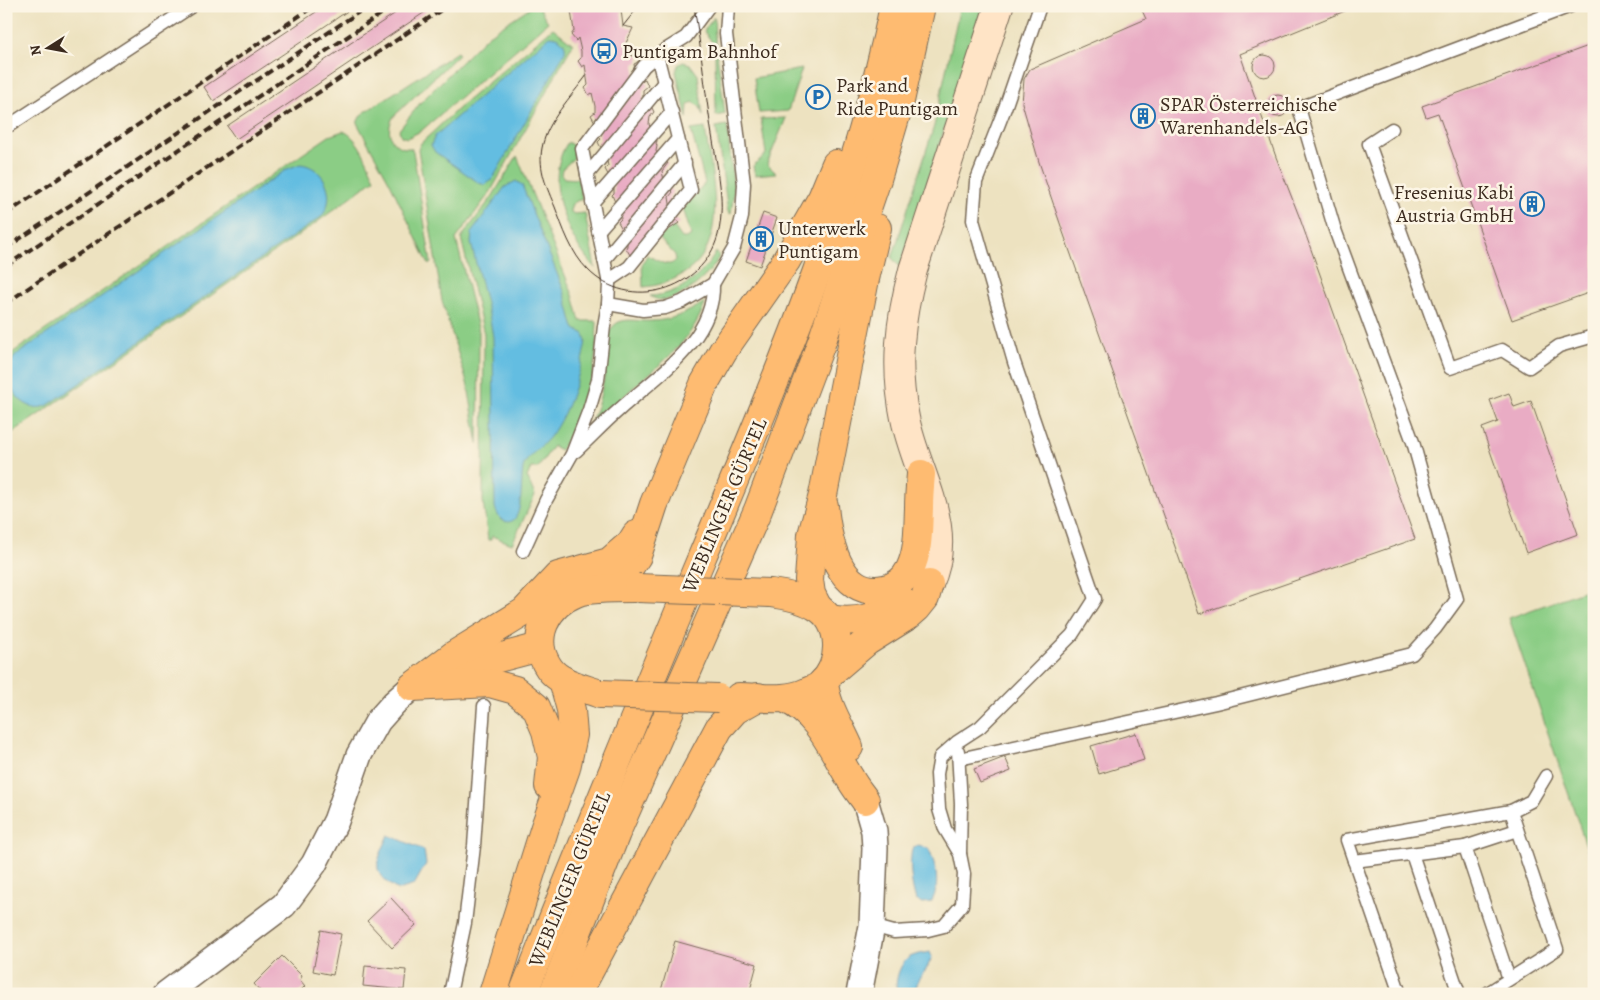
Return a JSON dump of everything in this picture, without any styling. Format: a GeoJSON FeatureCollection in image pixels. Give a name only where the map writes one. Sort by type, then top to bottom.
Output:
{"type":"FeatureCollection","features":[{"type":"Feature","properties":{"kind":"main road","name":"WEBLINGER GÜRTEL"},"geometry":{"type":"LineString","coordinates":[[523,994],[618,755],[773,385],[838,209],[856,154],[894,6]]}},
{"type":"Feature","properties":{"kind":"main road","name":"WEBLINGER GÜRTEL"},"geometry":{"type":"LineString","coordinates":[[553,994],[620,824],[758,510],[822,341],[877,179],[900,101],[922,6]]}},
{"type":"Feature","properties":{"kind":"main road"},"geometry":{"type":"LineString","coordinates":[[626,588],[654,504],[704,384],[723,351],[786,261],[804,230],[832,177],[853,112],[880,63]]}},
{"type":"Feature","properties":{"kind":"main road"},"geometry":{"type":"LineString","coordinates":[[865,800],[858,766],[825,693],[837,648],[836,636],[811,594],[809,580],[812,535],[823,495],[870,253],[882,209],[877,179]]}},
{"type":"Feature","properties":{"kind":"main road"},"geometry":{"type":"LineString","coordinates":[[823,495],[828,538],[843,571],[852,581],[862,587],[882,590],[900,582],[909,571],[915,556],[919,532],[921,474]]}},
{"type":"Feature","properties":{"kind":"main road"},"geometry":{"type":"LineString","coordinates":[[412,687],[454,654],[524,612],[558,576],[609,562],[631,543],[654,504]]}},
{"type":"Feature","properties":{"kind":"main road"},"geometry":{"type":"LineString","coordinates":[[929,584],[925,598],[909,615],[866,642],[820,685],[806,693],[786,698],[600,694],[563,680],[549,669],[540,647],[542,627],[555,607],[577,592],[626,588],[771,593],[796,598],[842,622],[884,613],[898,606],[929,584]]}},
{"type":"Feature","properties":{"kind":"main road"},"geometry":{"type":"LineString","coordinates":[[412,687],[437,674],[540,647]]}},
{"type":"Feature","properties":{"kind":"main road"},"geometry":{"type":"LineString","coordinates":[[494,994],[545,826],[566,768],[573,735],[571,710],[563,680]]}},
{"type":"Feature","properties":{"kind":"main road"},"geometry":{"type":"LineString","coordinates":[[412,687],[490,683],[515,690],[536,707],[546,731],[552,757],[545,826]]}},
{"type":"Feature","properties":{"kind":"main road"},"geometry":{"type":"LineString","coordinates":[[577,994],[719,728],[735,710],[758,697]]}},
{"type":"Feature","properties":{"kind":"main road"},"geometry":{"type":"LineString","coordinates":[[786,698],[805,710],[825,734],[850,779],[865,800]]}},
{"type":"Feature","properties":{"kind":"street"},"geometry":{"type":"LineString","coordinates":[[929,584],[938,554],[939,538],[931,501],[905,418],[900,391],[899,351],[903,309],[913,270],[999,6]]}},
{"type":"Feature","properties":{"kind":"street"},"geometry":{"type":"LineString","coordinates":[[166,994],[284,905],[314,864],[336,821],[359,755],[378,721],[412,687]]}},
{"type":"Feature","properties":{"kind":"street"},"geometry":{"type":"LineString","coordinates":[[859,994],[872,926],[875,848],[874,831],[865,800]]}},
{"type":"Feature","properties":{"kind":"lane"},"geometry":{"type":"LineString","coordinates":[[7,123],[192,6]]}},
{"type":"Feature","properties":{"kind":"lane"},"geometry":{"type":"LineString","coordinates":[[523,551],[546,500],[572,454],[598,380],[608,304],[608,281],[582,149],[644,66],[657,55],[686,37],[709,6]]}},
{"type":"Feature","properties":{"kind":"lane"},"geometry":{"type":"LineString","coordinates":[[608,304],[643,310],[665,308],[682,302],[713,284],[734,248],[742,217],[744,184],[726,34],[728,6]]}},
{"type":"Feature","properties":{"kind":"lane"},"geometry":{"type":"LineString","coordinates":[[960,854],[945,829],[939,810],[937,774],[940,757],[957,742],[980,727],[1072,635],[1095,599],[1014,362],[974,220],[976,182],[1005,108],[1040,6]]}},
{"type":"Feature","properties":{"kind":"lane"},"geometry":{"type":"LineString","coordinates":[[959,759],[1216,703],[1412,654],[1435,629],[1457,599],[1413,442],[1334,227],[1299,108],[1571,6]]}},
{"type":"Feature","properties":{"kind":"lane"},"geometry":{"type":"LineString","coordinates":[[608,281],[629,267],[691,190],[657,55]]}},
{"type":"Feature","properties":{"kind":"lane"},"geometry":{"type":"LineString","coordinates":[[587,175],[665,81]]}},
{"type":"Feature","properties":{"kind":"lane"},"geometry":{"type":"LineString","coordinates":[[592,203],[672,112]]}},
{"type":"Feature","properties":{"kind":"lane"},"geometry":{"type":"LineString","coordinates":[[1392,129],[1369,144],[1450,368],[1502,350],[1529,367],[1559,346],[1594,336]]}},
{"type":"Feature","properties":{"kind":"lane"},"geometry":{"type":"LineString","coordinates":[[598,231],[678,139]]}},
{"type":"Feature","properties":{"kind":"lane"},"geometry":{"type":"LineString","coordinates":[[604,260],[685,163]]}},
{"type":"Feature","properties":{"kind":"lane"},"geometry":{"type":"LineString","coordinates":[[572,454],[678,359],[694,338],[709,312],[714,298],[713,284]]}},
{"type":"Feature","properties":{"kind":"lane"},"geometry":{"type":"LineString","coordinates":[[450,994],[466,913],[474,846],[484,706]]}},
{"type":"Feature","properties":{"kind":"lane"},"geometry":{"type":"LineString","coordinates":[[872,926],[894,932],[928,930],[944,926],[962,905],[964,874],[960,854],[962,804],[957,742]]}},
{"type":"Feature","properties":{"kind":"lane"},"geometry":{"type":"LineString","coordinates":[[1400,994],[1347,840],[1511,810],[1531,801],[1546,776]]}},
{"type":"Feature","properties":{"kind":"lane"},"geometry":{"type":"LineString","coordinates":[[1486,994],[1557,949],[1511,810]]}},
{"type":"Feature","properties":{"kind":"lane"},"geometry":{"type":"LineString","coordinates":[[1354,861],[1464,847],[1517,830]]}},
{"type":"Feature","properties":{"kind":"lane"},"geometry":{"type":"LineString","coordinates":[[1464,847],[1509,980]]}},
{"type":"Feature","properties":{"kind":"lane"},"geometry":{"type":"LineString","coordinates":[[1412,854],[1459,994]]}},
{"type":"Feature","properties":{"kind":"green space"},"geometry":{"type":"Polygon","coordinates":[[[532,6],[538,6],[548,22],[421,131],[407,138],[401,136],[399,130],[421,102],[487,36],[532,6]]]}},
{"type":"Feature","properties":{"kind":"green space"},"geometry":{"type":"Polygon","coordinates":[[[960,6],[984,6],[900,267],[892,258],[934,126],[960,6]]]}},
{"type":"Feature","properties":{"kind":"green space"},"geometry":{"type":"Polygon","coordinates":[[[714,17],[725,114],[716,116],[715,54],[712,42],[704,31],[714,17]]]}},
{"type":"Feature","properties":{"kind":"green space"},"geometry":{"type":"Polygon","coordinates":[[[553,28],[573,44],[491,191],[456,239],[479,332],[478,444],[468,386],[442,301],[418,149],[421,143],[464,103],[553,28]]]}},
{"type":"Feature","properties":{"kind":"green space"},"geometry":{"type":"Polygon","coordinates":[[[457,52],[459,54],[394,116],[390,128],[391,138],[394,143],[404,148],[411,148],[413,151],[431,263],[429,265],[390,183],[357,123],[361,115],[368,110],[457,52]]]}},
{"type":"Feature","properties":{"kind":"green space"},"geometry":{"type":"Polygon","coordinates":[[[683,62],[690,64],[698,75],[703,116],[700,107],[693,102],[688,105],[687,118],[676,72],[678,65],[683,62]]]}},
{"type":"Feature","properties":{"kind":"green space"},"geometry":{"type":"Polygon","coordinates":[[[802,69],[788,111],[759,113],[754,78],[802,69]]]}},
{"type":"Feature","properties":{"kind":"green space"},"geometry":{"type":"Polygon","coordinates":[[[786,118],[767,164],[776,173],[755,175],[753,166],[766,154],[761,119],[786,118]]]}},
{"type":"Feature","properties":{"kind":"green space"},"geometry":{"type":"Polygon","coordinates":[[[727,125],[734,191],[731,214],[728,212],[716,127],[727,125]]]}},
{"type":"Feature","properties":{"kind":"green space"},"geometry":{"type":"Polygon","coordinates":[[[705,128],[714,186],[715,207],[713,227],[708,245],[698,261],[683,274],[664,283],[643,287],[642,265],[647,255],[666,264],[673,263],[676,260],[675,255],[659,238],[672,224],[682,238],[687,238],[691,235],[683,208],[705,183],[691,130],[705,128]]]}},
{"type":"Feature","properties":{"kind":"green space"},"geometry":{"type":"Polygon","coordinates":[[[343,131],[349,134],[358,145],[375,179],[312,226],[6,437],[6,357],[329,136],[343,131]]]}},
{"type":"Feature","properties":{"kind":"green space"},"geometry":{"type":"Polygon","coordinates":[[[568,142],[576,148],[574,158],[562,169],[561,174],[564,178],[578,179],[582,198],[572,204],[570,211],[574,214],[585,213],[595,268],[575,241],[561,208],[557,174],[561,157],[568,142]]]}},
{"type":"Feature","properties":{"kind":"green space"},"geometry":{"type":"Polygon","coordinates":[[[517,156],[573,295],[580,321],[597,321],[596,352],[591,385],[584,407],[561,450],[553,446],[538,468],[531,468],[527,477],[535,495],[512,544],[492,536],[491,540],[488,540],[483,501],[484,334],[461,238],[492,197],[517,156]]]}},
{"type":"Feature","properties":{"kind":"green space"},"geometry":{"type":"Polygon","coordinates":[[[716,252],[719,256],[715,264],[690,289],[668,299],[658,300],[650,296],[670,292],[689,283],[711,261],[716,252]]]}},
{"type":"Feature","properties":{"kind":"green space"},"geometry":{"type":"Polygon","coordinates":[[[703,303],[705,304],[698,319],[680,345],[593,426],[591,423],[604,379],[609,333],[614,325],[627,320],[658,321],[672,318],[703,303]]]}},
{"type":"Feature","properties":{"kind":"green space"},"geometry":{"type":"Polygon","coordinates":[[[1594,587],[1594,869],[1509,618],[1594,587]]]}},
{"type":"Feature","properties":{"kind":"water"},"geometry":{"type":"Polygon","coordinates":[[[550,36],[562,41],[565,46],[565,52],[492,180],[485,185],[479,183],[435,152],[431,145],[435,136],[550,36]]]}},
{"type":"Feature","properties":{"kind":"water"},"geometry":{"type":"Polygon","coordinates":[[[300,164],[316,170],[326,184],[328,201],[321,217],[48,405],[32,407],[19,399],[10,385],[9,377],[10,365],[16,355],[287,169],[300,164]]]}},
{"type":"Feature","properties":{"kind":"water"},"geometry":{"type":"Polygon","coordinates":[[[516,181],[522,185],[564,291],[573,325],[575,329],[584,334],[586,341],[581,366],[563,415],[550,437],[529,457],[524,465],[519,510],[515,518],[510,522],[501,519],[495,507],[493,337],[471,243],[472,232],[505,187],[516,181]]]}},
{"type":"Feature","properties":{"kind":"water"},"geometry":{"type":"Polygon","coordinates":[[[389,835],[424,850],[426,864],[414,885],[398,890],[382,878],[379,872],[378,866],[381,852],[389,835]]]}},
{"type":"Feature","properties":{"kind":"water"},"geometry":{"type":"Polygon","coordinates":[[[919,845],[929,849],[934,862],[937,883],[931,902],[922,903],[916,900],[913,888],[911,855],[912,849],[919,845]]]}},
{"type":"Feature","properties":{"kind":"water"},"geometry":{"type":"Polygon","coordinates":[[[930,952],[932,957],[926,970],[919,978],[914,994],[898,994],[896,981],[903,963],[911,956],[930,952]]]}},
{"type":"Feature","properties":{"kind":"building"},"geometry":{"type":"Polygon","coordinates":[[[325,6],[355,6],[213,101],[204,87],[325,6]]]}},
{"type":"Feature","properties":{"kind":"building"},"geometry":{"type":"Polygon","coordinates":[[[406,6],[434,6],[236,139],[227,126],[406,6]]]}},
{"type":"Feature","properties":{"kind":"building"},"geometry":{"type":"Polygon","coordinates":[[[565,6],[625,6],[621,10],[623,26],[633,28],[626,43],[631,56],[639,54],[638,62],[634,64],[637,83],[645,79],[648,86],[643,90],[646,109],[651,106],[654,112],[650,117],[649,124],[657,141],[656,151],[660,163],[662,160],[668,163],[662,171],[666,190],[669,188],[673,192],[669,197],[672,217],[674,216],[679,223],[630,255],[626,248],[627,237],[618,222],[621,219],[618,200],[615,202],[612,195],[614,193],[614,186],[605,169],[608,166],[604,147],[601,148],[598,142],[601,139],[599,137],[600,131],[591,115],[595,112],[595,106],[592,93],[589,95],[585,88],[588,85],[585,65],[582,67],[578,61],[581,58],[581,51],[578,38],[576,41],[571,35],[574,31],[571,11],[569,12],[565,6]]]}},
{"type":"Feature","properties":{"kind":"building"},"geometry":{"type":"Polygon","coordinates":[[[1140,6],[1357,6],[1240,54],[1415,539],[1199,614],[1063,232],[1039,162],[1022,103],[1024,79],[1030,69],[1146,19],[1140,6]]]}},
{"type":"Feature","properties":{"kind":"building","name":"Fresenius Kabi Austria GmbH"},"geometry":{"type":"Polygon","coordinates":[[[1594,44],[1594,291],[1512,320],[1438,113],[1426,117],[1422,106],[1594,44]]]}},
{"type":"Feature","properties":{"kind":"building"},"geometry":{"type":"Polygon","coordinates":[[[1264,55],[1274,62],[1275,66],[1268,76],[1264,77],[1254,70],[1253,66],[1260,56],[1264,55]]]}},
{"type":"Feature","properties":{"kind":"building"},"geometry":{"type":"Polygon","coordinates":[[[1278,95],[1288,102],[1289,106],[1282,116],[1278,117],[1268,110],[1267,106],[1274,96],[1278,95]]]}},
{"type":"Feature","properties":{"kind":"building","name":"Unterwerk Puntigam"},"geometry":{"type":"Polygon","coordinates":[[[763,213],[777,218],[760,266],[746,261],[763,213]]]}},
{"type":"Feature","properties":{"kind":"building"},"geometry":{"type":"Polygon","coordinates":[[[1509,393],[1514,407],[1531,401],[1578,534],[1526,553],[1482,428],[1498,422],[1490,400],[1509,393]]]}},
{"type":"Feature","properties":{"kind":"building"},"geometry":{"type":"Polygon","coordinates":[[[1136,733],[1144,760],[1099,774],[1091,746],[1136,733]]]}},
{"type":"Feature","properties":{"kind":"building"},"geometry":{"type":"Polygon","coordinates":[[[1005,757],[1011,771],[980,783],[974,769],[1005,757]]]}},
{"type":"Feature","properties":{"kind":"building"},"geometry":{"type":"Polygon","coordinates":[[[391,898],[416,925],[392,948],[367,921],[391,898]]]}},
{"type":"Feature","properties":{"kind":"building"},"geometry":{"type":"Polygon","coordinates":[[[321,930],[341,934],[333,975],[313,971],[321,930]]]}},
{"type":"Feature","properties":{"kind":"building"},"geometry":{"type":"Polygon","coordinates":[[[675,941],[757,964],[749,994],[660,994],[675,941]]]}},
{"type":"Feature","properties":{"kind":"building"},"geometry":{"type":"Polygon","coordinates":[[[282,956],[302,976],[300,980],[305,986],[297,994],[263,994],[254,984],[282,956]]]}},
{"type":"Feature","properties":{"kind":"building"},"geometry":{"type":"Polygon","coordinates":[[[365,966],[406,970],[404,990],[363,986],[365,966]]]}},
{"type":"Feature","properties":{"kind":"tram line"},"geometry":{"type":"LineString","coordinates":[[623,26],[639,6]]}},
{"type":"Feature","properties":{"kind":"tram line"},"geometry":{"type":"LineString","coordinates":[[587,75],[554,119],[545,138],[541,156],[546,186],[568,240],[588,270],[605,283],[624,290],[643,292],[663,289],[681,282],[697,270],[710,254],[718,235],[721,207],[721,193],[694,6]]}},
{"type":"Feature","properties":{"kind":"railway"},"geometry":{"type":"LineString","coordinates":[[6,214],[314,6]]}},
{"type":"Feature","properties":{"kind":"railway"},"geometry":{"type":"LineString","coordinates":[[6,248],[368,6]]}},
{"type":"Feature","properties":{"kind":"railway"},"geometry":{"type":"LineString","coordinates":[[6,266],[393,6]]}},
{"type":"Feature","properties":{"kind":"railway"},"geometry":{"type":"LineString","coordinates":[[6,303],[447,6]]}},
{"type":"Feature","properties":{"kind":"place","name":"Puntigam Bahnhof"},"geometry":{"type":"Point","coordinates":[604,51]}},
{"type":"Feature","properties":{"kind":"place","name":"Park and Ride Puntigam"},"geometry":{"type":"Point","coordinates":[818,97]}},
{"type":"Feature","properties":{"kind":"place","name":"SPAR Österreichische Warenhandels-AG"},"geometry":{"type":"Point","coordinates":[1143,116]}},
{"type":"Feature","properties":{"kind":"place","name":"Fresenius Kabi Austria GmbH"},"geometry":{"type":"Point","coordinates":[1532,204]}},
{"type":"Feature","properties":{"kind":"place","name":"Unterwerk Puntigam"},"geometry":{"type":"Point","coordinates":[761,239]}}]}
